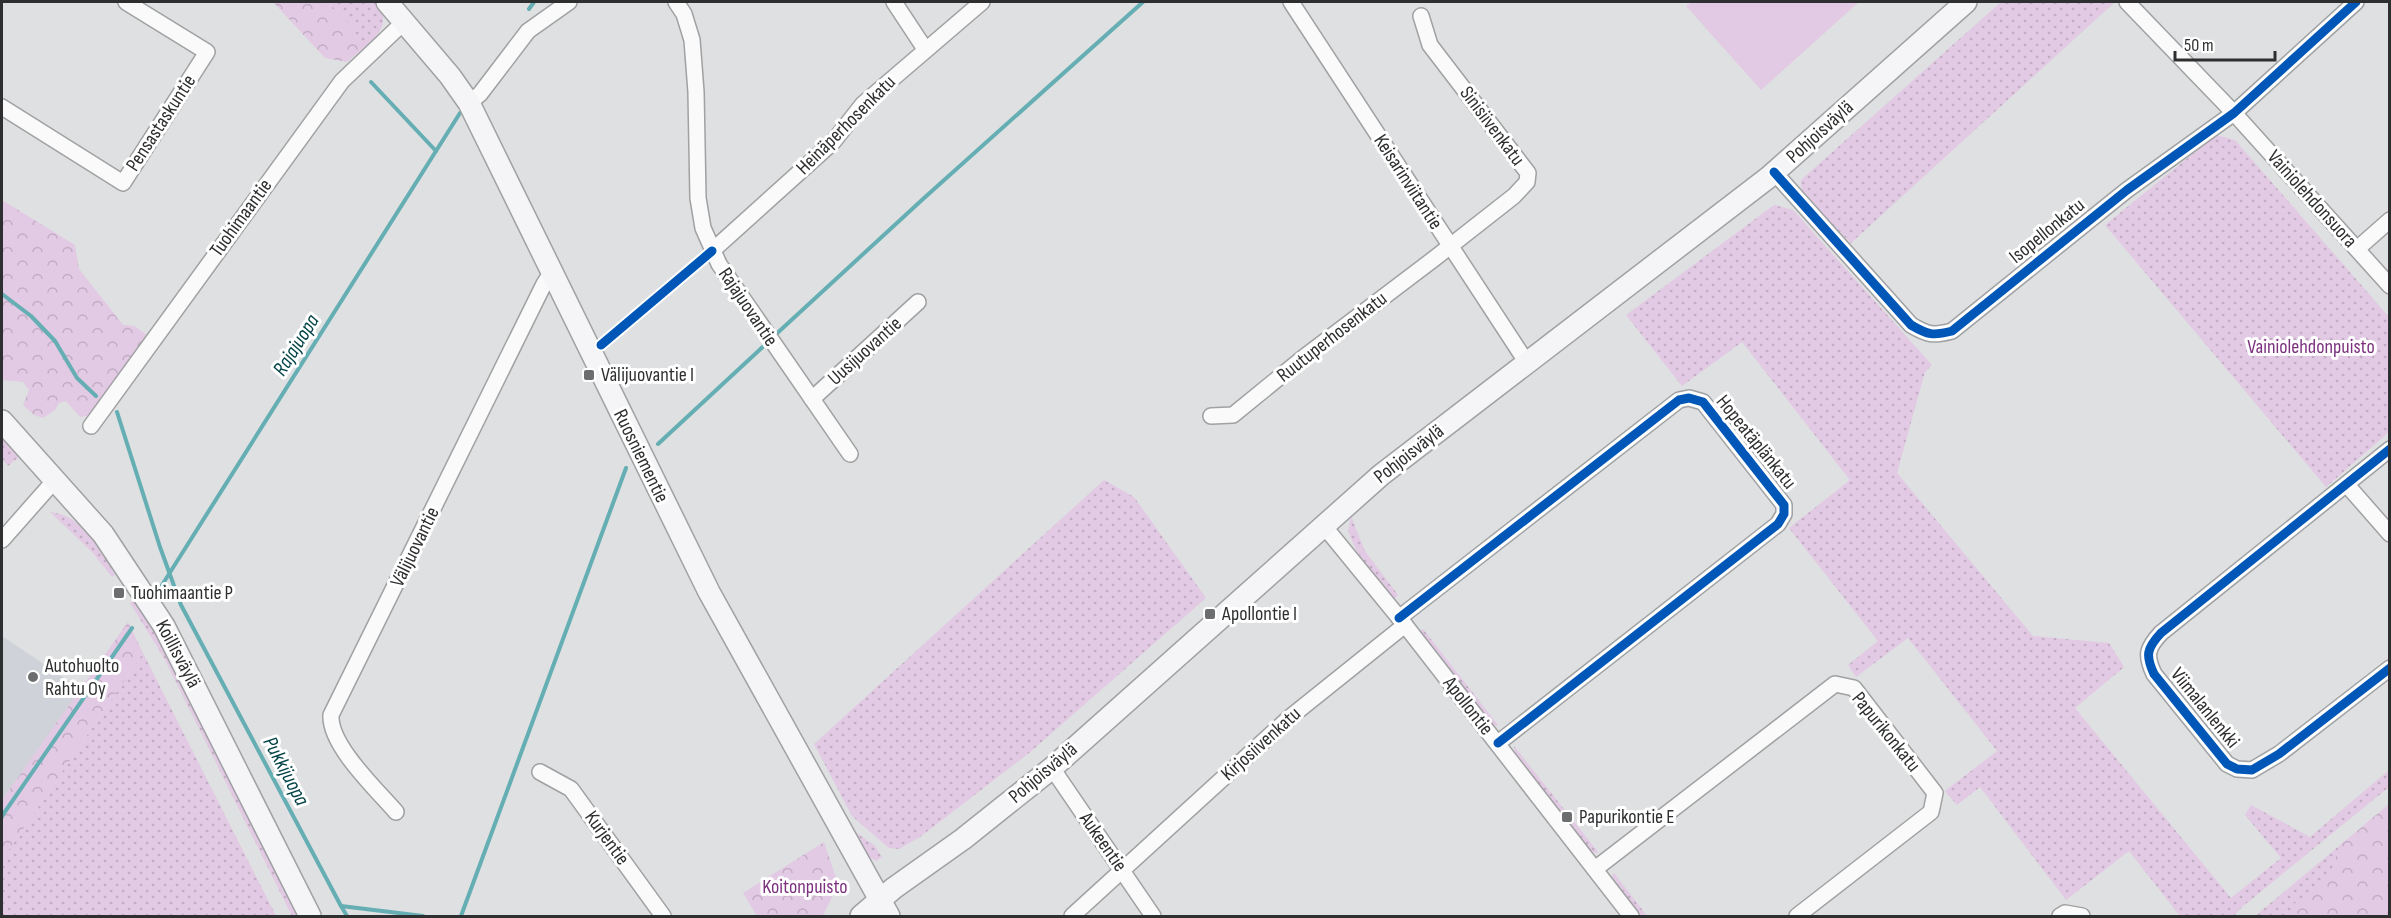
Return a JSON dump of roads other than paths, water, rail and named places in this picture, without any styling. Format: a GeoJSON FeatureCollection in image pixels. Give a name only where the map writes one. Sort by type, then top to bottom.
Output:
{"type":"FeatureCollection","features":[{"type":"Feature","properties":{"kind":"main road","name":"Ruosniementie"},"geometry":{"type":"LineString","coordinates":[[387,2],[450,76],[469,103],[709,592],[885,908]]}},
{"type":"Feature","properties":{"kind":"main road","name":"Pohjoisväylä"},"geometry":{"type":"LineString","coordinates":[[861,916],[885,908],[963,838],[1052,768],[1382,475],[1774,172],[1966,2]]}},
{"type":"Feature","properties":{"kind":"main road","name":"Koillisväylä"},"geometry":{"type":"LineString","coordinates":[[2,421],[103,534],[164,626],[310,916]]}},
{"type":"Feature","properties":{"kind":"street","name":"Pensastaskuntie"},"geometry":{"type":"LineString","coordinates":[[2,107],[123,183],[207,52],[126,2]]}},
{"type":"Feature","properties":{"kind":"street"},"geometry":{"type":"LineString","coordinates":[[469,103],[480,94],[528,31],[569,2]]}},
{"type":"Feature","properties":{"kind":"street","name":"Rajajuovantie"},"geometry":{"type":"LineString","coordinates":[[676,2],[684,14],[692,40],[697,102],[698,198],[703,228],[719,264],[850,454]]}},
{"type":"Feature","properties":{"kind":"street"},"geometry":{"type":"LineString","coordinates":[[894,2],[925,49]]}},
{"type":"Feature","properties":{"kind":"street","name":"Heinäperhosenkatu"},"geometry":{"type":"LineString","coordinates":[[712,251],[833,142],[863,104],[982,2]]}},
{"type":"Feature","properties":{"kind":"street","name":"Keisarinviitantie"},"geometry":{"type":"LineString","coordinates":[[1291,2],[1527,363]]}},
{"type":"Feature","properties":{"kind":"street","name":"Vainiolehdonsuora"},"geometry":{"type":"LineString","coordinates":[[2127,2],[2234,113],[2390,286]]}},
{"type":"Feature","properties":{"kind":"street","name":"Isopellonkatu"},"geometry":{"type":"LineString","coordinates":[[1774,172],[1911,325],[1925,333],[1937,335],[1952,331],[2127,190],[2234,113],[2356,2]]}},
{"type":"Feature","properties":{"kind":"street","name":"Sinisiivenkatu"},"geometry":{"type":"LineString","coordinates":[[1421,16],[1430,45],[1528,173],[1527,182],[1514,196],[1450,246]]}},
{"type":"Feature","properties":{"kind":"street","name":"Tuohimaantie"},"geometry":{"type":"LineString","coordinates":[[91,426],[342,81],[404,22]]}},
{"type":"Feature","properties":{"kind":"street"},"geometry":{"type":"LineString","coordinates":[[2357,249],[2390,220]]}},
{"type":"Feature","properties":{"kind":"street","name":"Ruutuperhosenkatu"},"geometry":{"type":"LineString","coordinates":[[1211,416],[1233,415],[1303,358],[1450,246]]}},
{"type":"Feature","properties":{"kind":"street","name":"Välijuovantie"},"geometry":{"type":"LineString","coordinates":[[396,812],[351,760],[330,727],[331,715],[544,284],[552,272]]}},
{"type":"Feature","properties":{"kind":"street","name":"Uusijuovantie"},"geometry":{"type":"LineString","coordinates":[[812,399],[918,302]]}},
{"type":"Feature","properties":{"kind":"street","name":"Hopeatäplänkatu"},"geometry":{"type":"LineString","coordinates":[[1402,621],[1679,400],[1689,398],[1703,402],[1784,505],[1784,514],[1778,524],[1498,743]]}},
{"type":"Feature","properties":{"kind":"street","name":"Viimalanlenkki"},"geometry":{"type":"LineString","coordinates":[[2390,449],[2161,633],[2149,646],[2148,662],[2154,674],[2227,764],[2237,769],[2252,770],[2279,754],[2390,668]]}},
{"type":"Feature","properties":{"kind":"street"},"geometry":{"type":"LineString","coordinates":[[2,540],[55,480]]}},
{"type":"Feature","properties":{"kind":"street"},"geometry":{"type":"LineString","coordinates":[[2347,485],[2390,534]]}},
{"type":"Feature","properties":{"kind":"street","name":"Apollontie"},"geometry":{"type":"LineString","coordinates":[[1324,526],[1402,621],[1632,916]]}},
{"type":"Feature","properties":{"kind":"street","name":"Kirjosiivenkatu"},"geometry":{"type":"LineString","coordinates":[[1072,916],[1123,872],[1288,718],[1402,621]]}},
{"type":"Feature","properties":{"kind":"street","name":"Papurikonkatu"},"geometry":{"type":"LineString","coordinates":[[1595,869],[1835,684],[1854,687],[1935,793],[1931,812],[1797,916]]}},
{"type":"Feature","properties":{"kind":"street","name":"Aukeentie"},"geometry":{"type":"LineString","coordinates":[[1052,768],[1153,916]]}},
{"type":"Feature","properties":{"kind":"street","name":"Kurjentie"},"geometry":{"type":"LineString","coordinates":[[540,772],[571,789],[663,916]]}},
{"type":"Feature","properties":{"kind":"street"},"geometry":{"type":"LineString","coordinates":[[2060,916],[2065,913],[2082,916]]}},
{"type":"Feature","properties":{"kind":"waterway","name":"Rajajuopa"},"geometry":{"type":"LineString","coordinates":[[529,9],[534,2]]}},
{"type":"Feature","properties":{"kind":"waterway"},"geometry":{"type":"LineString","coordinates":[[773,337],[1143,2]]}},
{"type":"Feature","properties":{"kind":"waterway"},"geometry":{"type":"LineString","coordinates":[[371,82],[436,151]]}},
{"type":"Feature","properties":{"kind":"waterway","name":"Rajajuopa"},"geometry":{"type":"LineString","coordinates":[[157,593],[460,113]]}},
{"type":"Feature","properties":{"kind":"waterway"},"geometry":{"type":"LineString","coordinates":[[2,294],[31,316],[55,341],[77,378],[96,396]]}},
{"type":"Feature","properties":{"kind":"waterway"},"geometry":{"type":"LineString","coordinates":[[658,444],[768,342]]}},
{"type":"Feature","properties":{"kind":"waterway","name":"Pukkijuopa"},"geometry":{"type":"LineString","coordinates":[[117,412],[181,605],[341,906],[423,916]]}},
{"type":"Feature","properties":{"kind":"waterway"},"geometry":{"type":"LineString","coordinates":[[461,916],[626,468]]}},
{"type":"Feature","properties":{"kind":"waterway","name":"Rajajuopa"},"geometry":{"type":"LineString","coordinates":[[2,816],[132,628]]}},
{"type":"Feature","properties":{"kind":"waterway"},"geometry":{"type":"LineString","coordinates":[[341,906],[347,916]]}},
{"type":"Feature","properties":{"kind":"place","name":"Välijuovantie I"},"geometry":{"type":"Point","coordinates":[589,375]}},
{"type":"Feature","properties":{"kind":"place","name":"Tuohimaantie P"},"geometry":{"type":"Point","coordinates":[119,593]}},
{"type":"Feature","properties":{"kind":"place","name":"Apollontie I"},"geometry":{"type":"Point","coordinates":[1210,614]}},
{"type":"Feature","properties":{"kind":"place","name":"Autohuolto Rahtu Oy"},"geometry":{"type":"Point","coordinates":[33,677]}},
{"type":"Feature","properties":{"kind":"place","name":"Papurikontie E"},"geometry":{"type":"Point","coordinates":[1567,817]}},
{"type":"Feature","properties":{"kind":"park label","name":"Vainiolehdonpuisto"},"geometry":{"type":"Point","coordinates":[2311,347]}},
{"type":"Feature","properties":{"kind":"park label","name":"Koitonpuisto"},"geometry":{"type":"Point","coordinates":[805,887]}}]}
